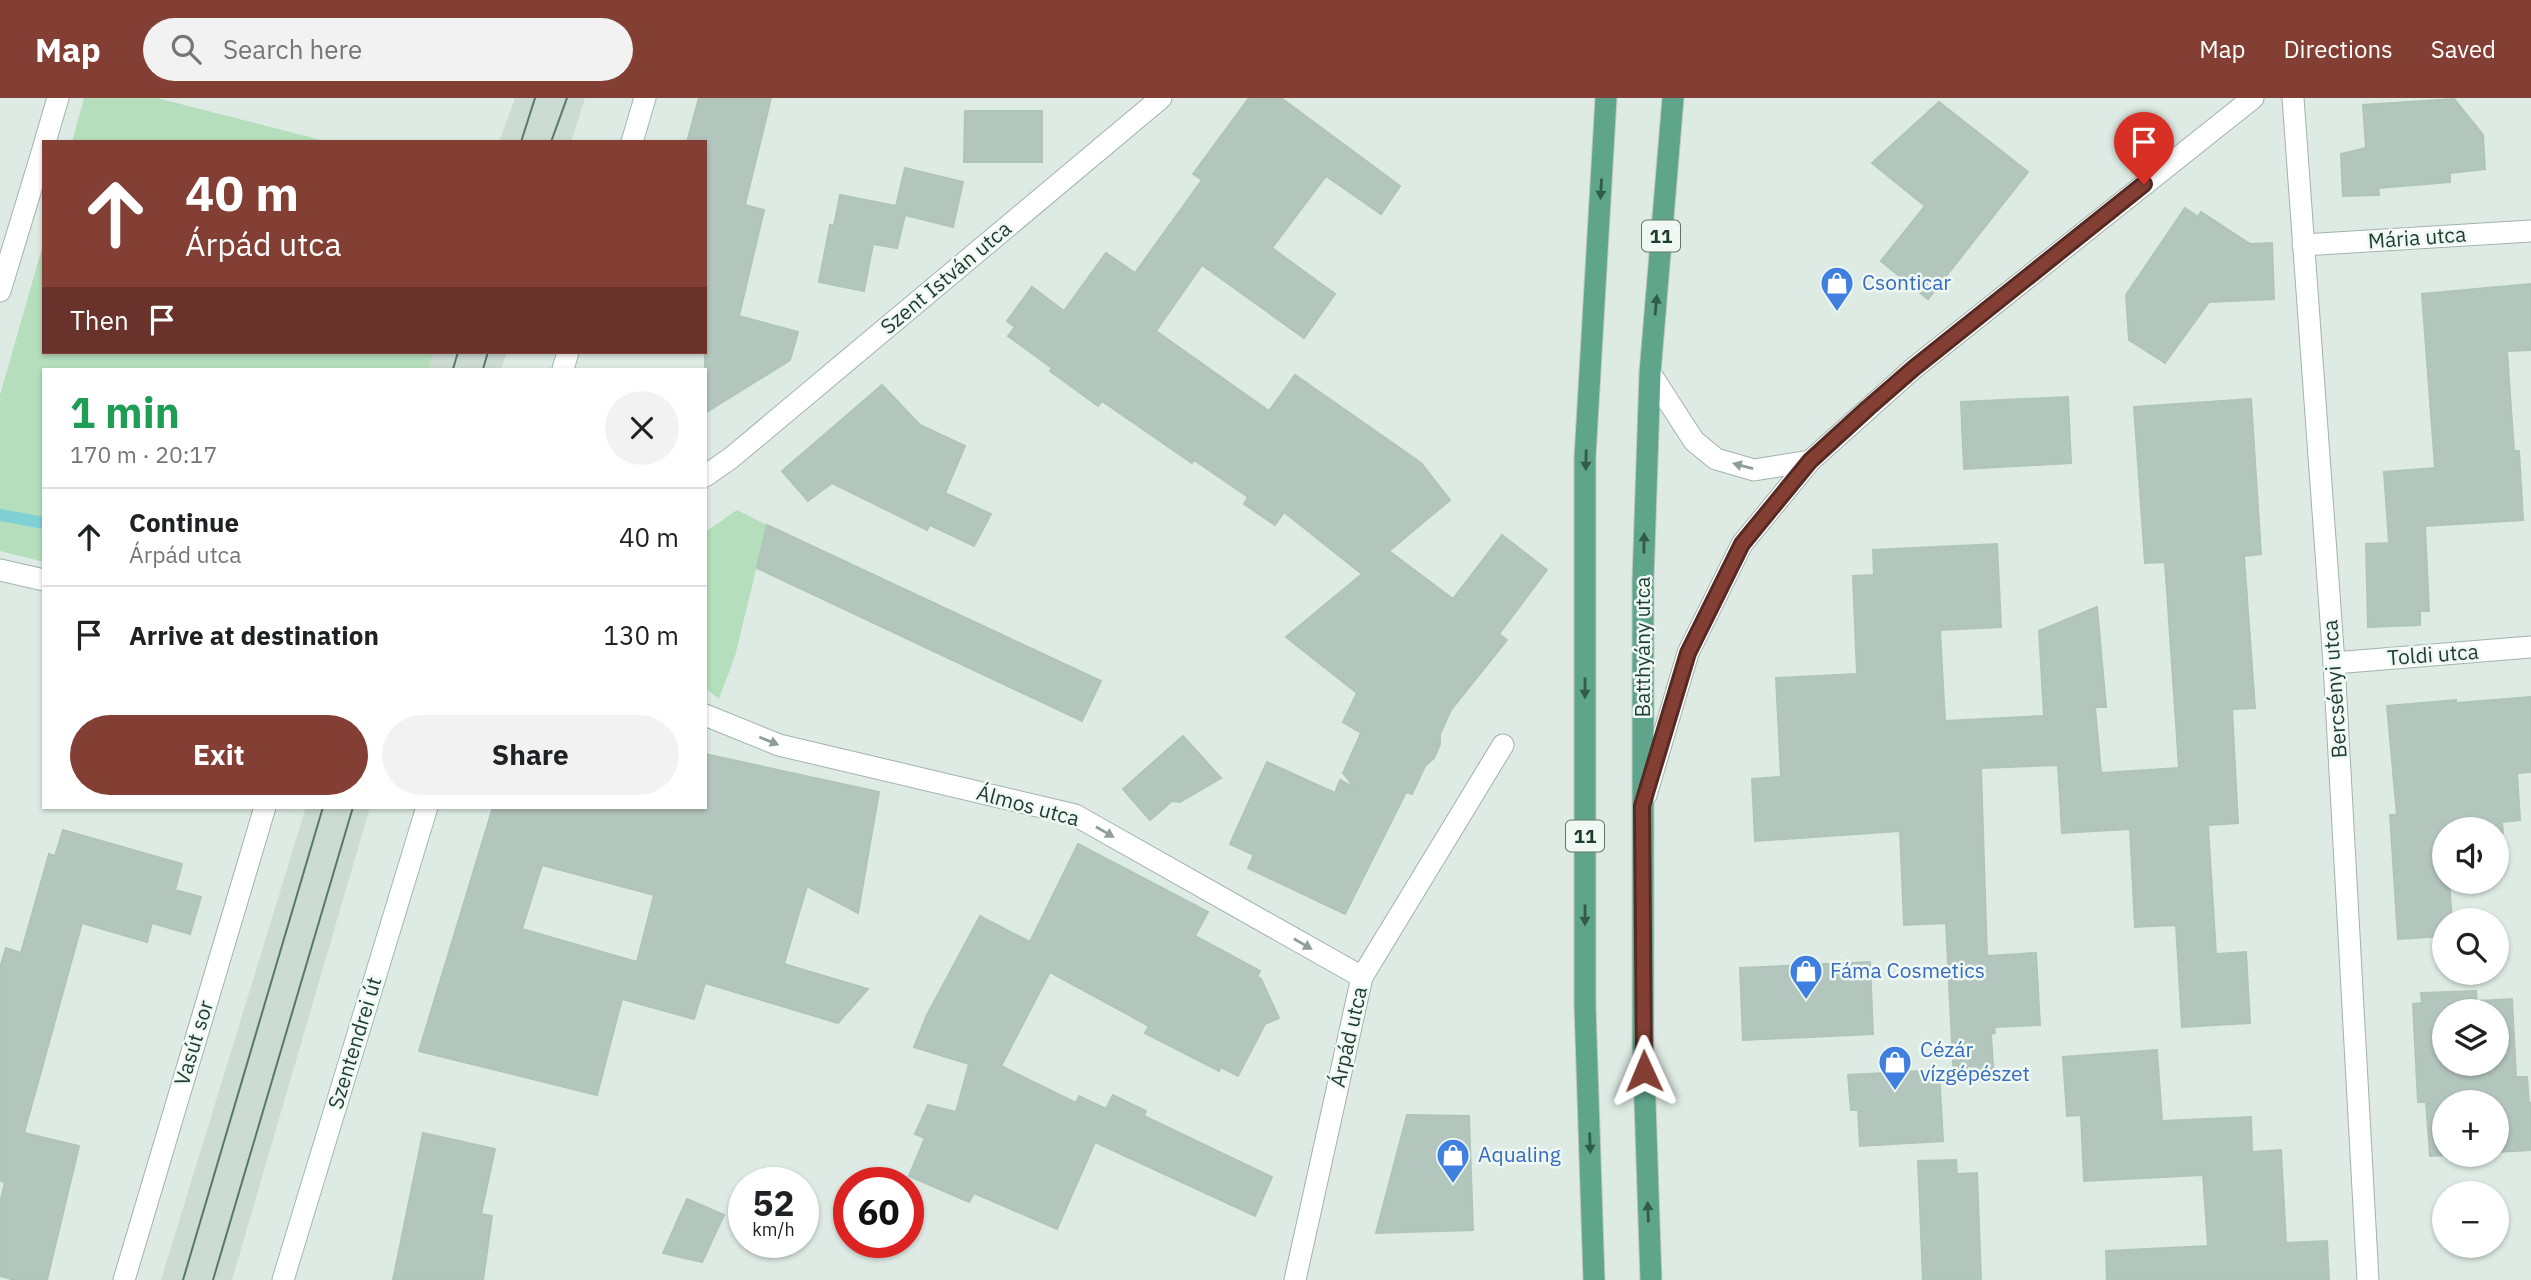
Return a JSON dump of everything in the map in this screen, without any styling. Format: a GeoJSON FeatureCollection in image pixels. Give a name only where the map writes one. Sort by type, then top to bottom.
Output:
{"type":"FeatureCollection","features":[{"type":"Feature","properties":{"kind":"main road","name":"11"},"geometry":{"type":"LineString","coordinates":[[1594,1280],[1585,1006],[1586,457],[1606,98]]}},
{"type":"Feature","properties":{"kind":"main road","name":"Batthyány utca"},"geometry":{"type":"LineString","coordinates":[[1651,1280],[1643,1043],[1643,579],[1650,373],[1673,98]]}},
{"type":"Feature","properties":{"kind":"street"},"geometry":{"type":"LineString","coordinates":[[45,140],[58,98]]}},
{"type":"Feature","properties":{"kind":"street"},"geometry":{"type":"LineString","coordinates":[[633,140],[645,98]]}},
{"type":"Feature","properties":{"kind":"street","name":"Szent István utca"},"geometry":{"type":"LineString","coordinates":[[707,475],[731,458],[1161,98]]}},
{"type":"Feature","properties":{"kind":"street"},"geometry":{"type":"LineString","coordinates":[[1599,98],[1605,121]]}},
{"type":"Feature","properties":{"kind":"street"},"geometry":{"type":"LineString","coordinates":[[1642,806],[1688,653],[1742,544],[1810,461],[1923,360],[2253,98]]}},
{"type":"Feature","properties":{"kind":"street","name":"Bercsényi utca"},"geometry":{"type":"LineString","coordinates":[[2293,98],[2334,663],[2368,1280]]}},
{"type":"Feature","properties":{"kind":"street"},"geometry":{"type":"LineString","coordinates":[[0,291],[42,151]]}},
{"type":"Feature","properties":{"kind":"street","name":"Mária utca"},"geometry":{"type":"LineString","coordinates":[[2303,245],[2531,231]]}},
{"type":"Feature","properties":{"kind":"street"},"geometry":{"type":"LineString","coordinates":[[1650,373],[1694,441],[1716,459],[1754,470],[1810,461]]}},
{"type":"Feature","properties":{"kind":"street","name":"Szent István utca"},"geometry":{"type":"LineString","coordinates":[[707,464],[731,458]]}},
{"type":"Feature","properties":{"kind":"street"},"geometry":{"type":"LineString","coordinates":[[0,570],[42,580]]}},
{"type":"Feature","properties":{"kind":"street","name":"Toldi utca"},"geometry":{"type":"LineString","coordinates":[[2334,663],[2531,647]]}},
{"type":"Feature","properties":{"kind":"street","name":"Álmos utca"},"geometry":{"type":"LineString","coordinates":[[707,716],[779,745],[1075,815],[1362,977]]}},
{"type":"Feature","properties":{"kind":"street","name":"Árpád utca"},"geometry":{"type":"LineString","coordinates":[[1295,1280],[1362,977],[1503,745]]}},
{"type":"Feature","properties":{"kind":"street","name":"Vasút sor"},"geometry":{"type":"LineString","coordinates":[[124,1280],[264,809]]}},
{"type":"Feature","properties":{"kind":"street","name":"Szentendrei út"},"geometry":{"type":"LineString","coordinates":[[283,1280],[426,809]]}},
{"type":"Feature","properties":{"kind":"shaded area"},"geometry":{"type":"Polygon","coordinates":[[[515,98],[585,98],[572,140],[500,140],[515,98]]]}},
{"type":"Feature","properties":{"kind":"shaded area"},"geometry":{"type":"Polygon","coordinates":[[[433,354],[506,354],[501,368],[429,368],[433,354]]]}},
{"type":"Feature","properties":{"kind":"shaded area"},"geometry":{"type":"Polygon","coordinates":[[[305,809],[369,809],[232,1280],[161,1280],[305,809]]]}},
{"type":"Feature","properties":{"kind":"green space"},"geometry":{"type":"Polygon","coordinates":[[[84,98],[157,98],[321,140],[73,140],[84,98]]]}},
{"type":"Feature","properties":{"kind":"green space"},"geometry":{"type":"Polygon","coordinates":[[[42,248],[42,354],[433,354],[429,368],[42,368],[42,562],[0,551],[0,395],[42,248]]]}},
{"type":"Feature","properties":{"kind":"green space"},"geometry":{"type":"Polygon","coordinates":[[[737,510],[767,525],[735,656],[719,699],[707,690],[707,531],[737,510]]]}},
{"type":"Feature","properties":{"kind":"building"},"geometry":{"type":"Polygon","coordinates":[[[699,98],[771,98],[745,205],[764,210],[739,316],[798,332],[790,360],[707,412],[707,140],[688,140],[699,98]]]}},
{"type":"Feature","properties":{"kind":"building"},"geometry":{"type":"Polygon","coordinates":[[[1249,98],[1281,98],[1400,186],[1381,214],[1326,176],[1272,248],[1335,294],[1304,338],[1202,265],[1156,331],[1269,411],[1295,375],[1421,463],[1450,500],[1389,551],[1453,599],[1502,535],[1547,570],[1499,634],[1507,640],[1451,710],[1440,734],[1440,744],[1434,758],[1425,766],[1412,794],[1406,792],[1345,914],[1248,868],[1254,855],[1230,844],[1267,762],[1335,793],[1340,780],[1355,788],[1343,773],[1361,733],[1343,722],[1357,693],[1286,637],[1362,574],[1284,512],[1275,525],[1244,504],[1248,497],[1194,460],[1192,463],[1102,401],[1098,406],[1008,336],[1015,327],[1007,321],[1032,287],[1064,311],[1106,253],[1135,273],[1202,180],[1193,174],[1249,98]]]}},
{"type":"Feature","properties":{"kind":"building"},"geometry":{"type":"Polygon","coordinates":[[[2454,99],[2483,135],[2485,169],[2450,173],[2450,182],[2378,188],[2379,195],[2343,196],[2341,154],[2366,148],[2363,105],[2454,99]]]}},
{"type":"Feature","properties":{"kind":"building"},"geometry":{"type":"Polygon","coordinates":[[[1939,102],[2028,172],[1928,299],[1881,261],[1925,206],[1872,163],[1939,102]]]}},
{"type":"Feature","properties":{"kind":"building"},"geometry":{"type":"Polygon","coordinates":[[[965,111],[1042,111],[1042,162],[964,162],[965,111]]]}},
{"type":"Feature","properties":{"kind":"building"},"geometry":{"type":"Polygon","coordinates":[[[905,168],[963,182],[953,227],[905,215],[897,248],[873,244],[864,291],[819,282],[830,225],[834,226],[840,195],[896,206],[905,168]]]}},
{"type":"Feature","properties":{"kind":"building"},"geometry":{"type":"Polygon","coordinates":[[[2185,208],[2198,217],[2201,212],[2250,244],[2272,243],[2274,299],[2209,302],[2165,363],[2129,340],[2126,295],[2185,208]]]}},
{"type":"Feature","properties":{"kind":"building"},"geometry":{"type":"Polygon","coordinates":[[[2531,284],[2531,350],[2507,351],[2514,451],[2519,451],[2523,520],[2425,526],[2429,611],[2420,611],[2420,625],[2368,627],[2366,544],[2389,543],[2384,472],[2435,468],[2422,294],[2531,284]]]}},
{"type":"Feature","properties":{"kind":"building"},"geometry":{"type":"Polygon","coordinates":[[[882,385],[920,425],[965,446],[945,493],[991,514],[974,546],[930,525],[927,530],[832,483],[808,501],[782,471],[882,385]]]}},
{"type":"Feature","properties":{"kind":"building"},"geometry":{"type":"Polygon","coordinates":[[[2068,397],[2071,463],[1964,469],[1961,402],[2068,397]]]}},
{"type":"Feature","properties":{"kind":"building"},"geometry":{"type":"Polygon","coordinates":[[[2251,399],[2261,554],[2244,556],[2255,708],[2232,709],[2238,823],[2208,825],[2216,954],[2246,952],[2250,1023],[2182,1027],[2176,925],[2135,927],[2130,829],[2062,833],[2058,765],[1981,768],[1987,956],[2036,953],[2040,1025],[1994,1027],[1995,1033],[1991,1034],[1994,1080],[1954,1082],[1946,923],[1904,925],[1900,831],[1755,841],[1752,779],[1781,777],[1776,678],[1857,674],[1853,576],[1874,575],[1873,550],[1997,544],[2001,627],[1940,630],[1945,721],[2044,716],[2039,631],[2097,607],[2106,707],[2095,707],[2101,773],[2179,768],[2165,562],[2145,563],[2134,407],[2251,399]]]}},
{"type":"Feature","properties":{"kind":"building"},"geometry":{"type":"Polygon","coordinates":[[[767,525],[1101,681],[1082,721],[757,568],[767,525]]]}},
{"type":"Feature","properties":{"kind":"building"},"geometry":{"type":"Polygon","coordinates":[[[2531,697],[2531,772],[2517,773],[2520,820],[2509,821],[2509,817],[2432,817],[2432,894],[2450,894],[2451,908],[2432,908],[2432,937],[2398,939],[2390,815],[2397,815],[2387,706],[2456,700],[2456,703],[2531,697]]]}},
{"type":"Feature","properties":{"kind":"building"},"geometry":{"type":"Polygon","coordinates":[[[1183,736],[1221,778],[1180,802],[1172,801],[1150,820],[1123,789],[1183,736]]]}},
{"type":"Feature","properties":{"kind":"building"},"geometry":{"type":"Polygon","coordinates":[[[707,754],[879,792],[858,913],[807,886],[784,964],[868,989],[838,1023],[705,983],[694,1019],[622,999],[597,1095],[419,1051],[492,809],[707,809],[707,754]],[[542,865],[522,929],[637,962],[654,895],[542,865]]]}},
{"type":"Feature","properties":{"kind":"building"},"geometry":{"type":"Polygon","coordinates":[[[63,830],[182,864],[175,890],[201,897],[190,934],[152,923],[147,942],[82,923],[24,1133],[79,1146],[47,1280],[15,1280],[0,1276],[0,1203],[5,1182],[0,1181],[0,968],[6,948],[21,953],[49,854],[55,856],[63,830]]]}},
{"type":"Feature","properties":{"kind":"building"},"geometry":{"type":"Polygon","coordinates":[[[1078,844],[1208,912],[1195,936],[1260,971],[1257,977],[1261,979],[1279,1018],[1265,1024],[1238,1076],[1221,1067],[1219,1071],[1145,1033],[1149,1026],[1050,972],[1001,1066],[1076,1103],[1079,1096],[1106,1109],[1113,1095],[1146,1111],[1144,1116],[1272,1177],[1255,1216],[1095,1142],[1057,1229],[974,1193],[969,1202],[924,1182],[924,1167],[913,1167],[925,1138],[915,1134],[928,1105],[956,1112],[969,1064],[914,1047],[927,1015],[980,916],[1030,942],[1078,844]]]}},
{"type":"Feature","properties":{"kind":"building","name":"Fáma Cosmetics"},"geometry":{"type":"Polygon","coordinates":[[[1870,962],[1873,1034],[1743,1040],[1740,968],[1870,962]]]}},
{"type":"Feature","properties":{"kind":"building"},"geometry":{"type":"Polygon","coordinates":[[[2476,991],[2477,999],[2432,999],[2432,1076],[2509,1076],[2509,999],[2512,999],[2516,1077],[2527,1077],[2531,1103],[2531,1150],[2509,1151],[2509,1090],[2432,1090],[2430,1156],[2426,1102],[2418,1102],[2413,1004],[2422,1003],[2421,993],[2476,991]]]}},
{"type":"Feature","properties":{"kind":"building"},"geometry":{"type":"Polygon","coordinates":[[[2157,1050],[2162,1121],[2251,1117],[2252,1152],[2281,1150],[2286,1243],[2327,1241],[2329,1280],[2107,1280],[2106,1251],[2208,1246],[2203,1175],[2084,1181],[2081,1115],[2067,1116],[2063,1057],[2157,1050]]]}},
{"type":"Feature","properties":{"kind":"building","name":"Cézár vízgépészet"},"geometry":{"type":"Polygon","coordinates":[[[1939,1070],[1943,1141],[1860,1146],[1858,1110],[1851,1110],[1848,1075],[1939,1070]]]}},
{"type":"Feature","properties":{"kind":"building"},"geometry":{"type":"Polygon","coordinates":[[[1407,1115],[1469,1116],[1473,1230],[1376,1233],[1407,1115]]]}},
{"type":"Feature","properties":{"kind":"building"},"geometry":{"type":"Polygon","coordinates":[[[423,1133],[495,1149],[481,1214],[492,1216],[483,1280],[393,1280],[423,1133]]]}},
{"type":"Feature","properties":{"kind":"building"},"geometry":{"type":"Polygon","coordinates":[[[1956,1160],[1957,1174],[1977,1173],[1981,1280],[1923,1280],[1918,1161],[1956,1160]]]}},
{"type":"Feature","properties":{"kind":"building"},"geometry":{"type":"Polygon","coordinates":[[[687,1199],[724,1215],[702,1262],[663,1253],[687,1199]]]}},
{"type":"Feature","properties":{"kind":"waterway"},"geometry":{"type":"LineString","coordinates":[[0,515],[42,523]]}},
{"type":"Feature","properties":{"kind":"tram line"},"geometry":{"type":"LineString","coordinates":[[522,140],[535,98]]}},
{"type":"Feature","properties":{"kind":"tram line"},"geometry":{"type":"LineString","coordinates":[[552,140],[567,98]]}},
{"type":"Feature","properties":{"kind":"tram line"},"geometry":{"type":"LineString","coordinates":[[453,368],[457,354]]}},
{"type":"Feature","properties":{"kind":"tram line"},"geometry":{"type":"LineString","coordinates":[[483,368],[487,354]]}},
{"type":"Feature","properties":{"kind":"tram line"},"geometry":{"type":"LineString","coordinates":[[183,1280],[322,809]]}},
{"type":"Feature","properties":{"kind":"tram line"},"geometry":{"type":"LineString","coordinates":[[213,1280],[352,809]]}},
{"type":"Feature","properties":{"kind":"place","name":"Csonticar"},"geometry":{"type":"Point","coordinates":[1837,313]}},
{"type":"Feature","properties":{"kind":"place","name":"Fáma Cosmetics"},"geometry":{"type":"Point","coordinates":[1806,1001]}},
{"type":"Feature","properties":{"kind":"place","name":"Cézár vízgépészet"},"geometry":{"type":"Point","coordinates":[1895,1092]}},
{"type":"Feature","properties":{"kind":"place","name":"Aqualing"},"geometry":{"type":"Point","coordinates":[1453,1185]}},
{"type":"Feature","properties":{"kind":"route"},"geometry":{"type":"LineString","coordinates":[[1644,1071],[1642,806],[1688,653],[1742,544],[1810,461],[1868,408],[2012,288],[2144,184]]}}]}
